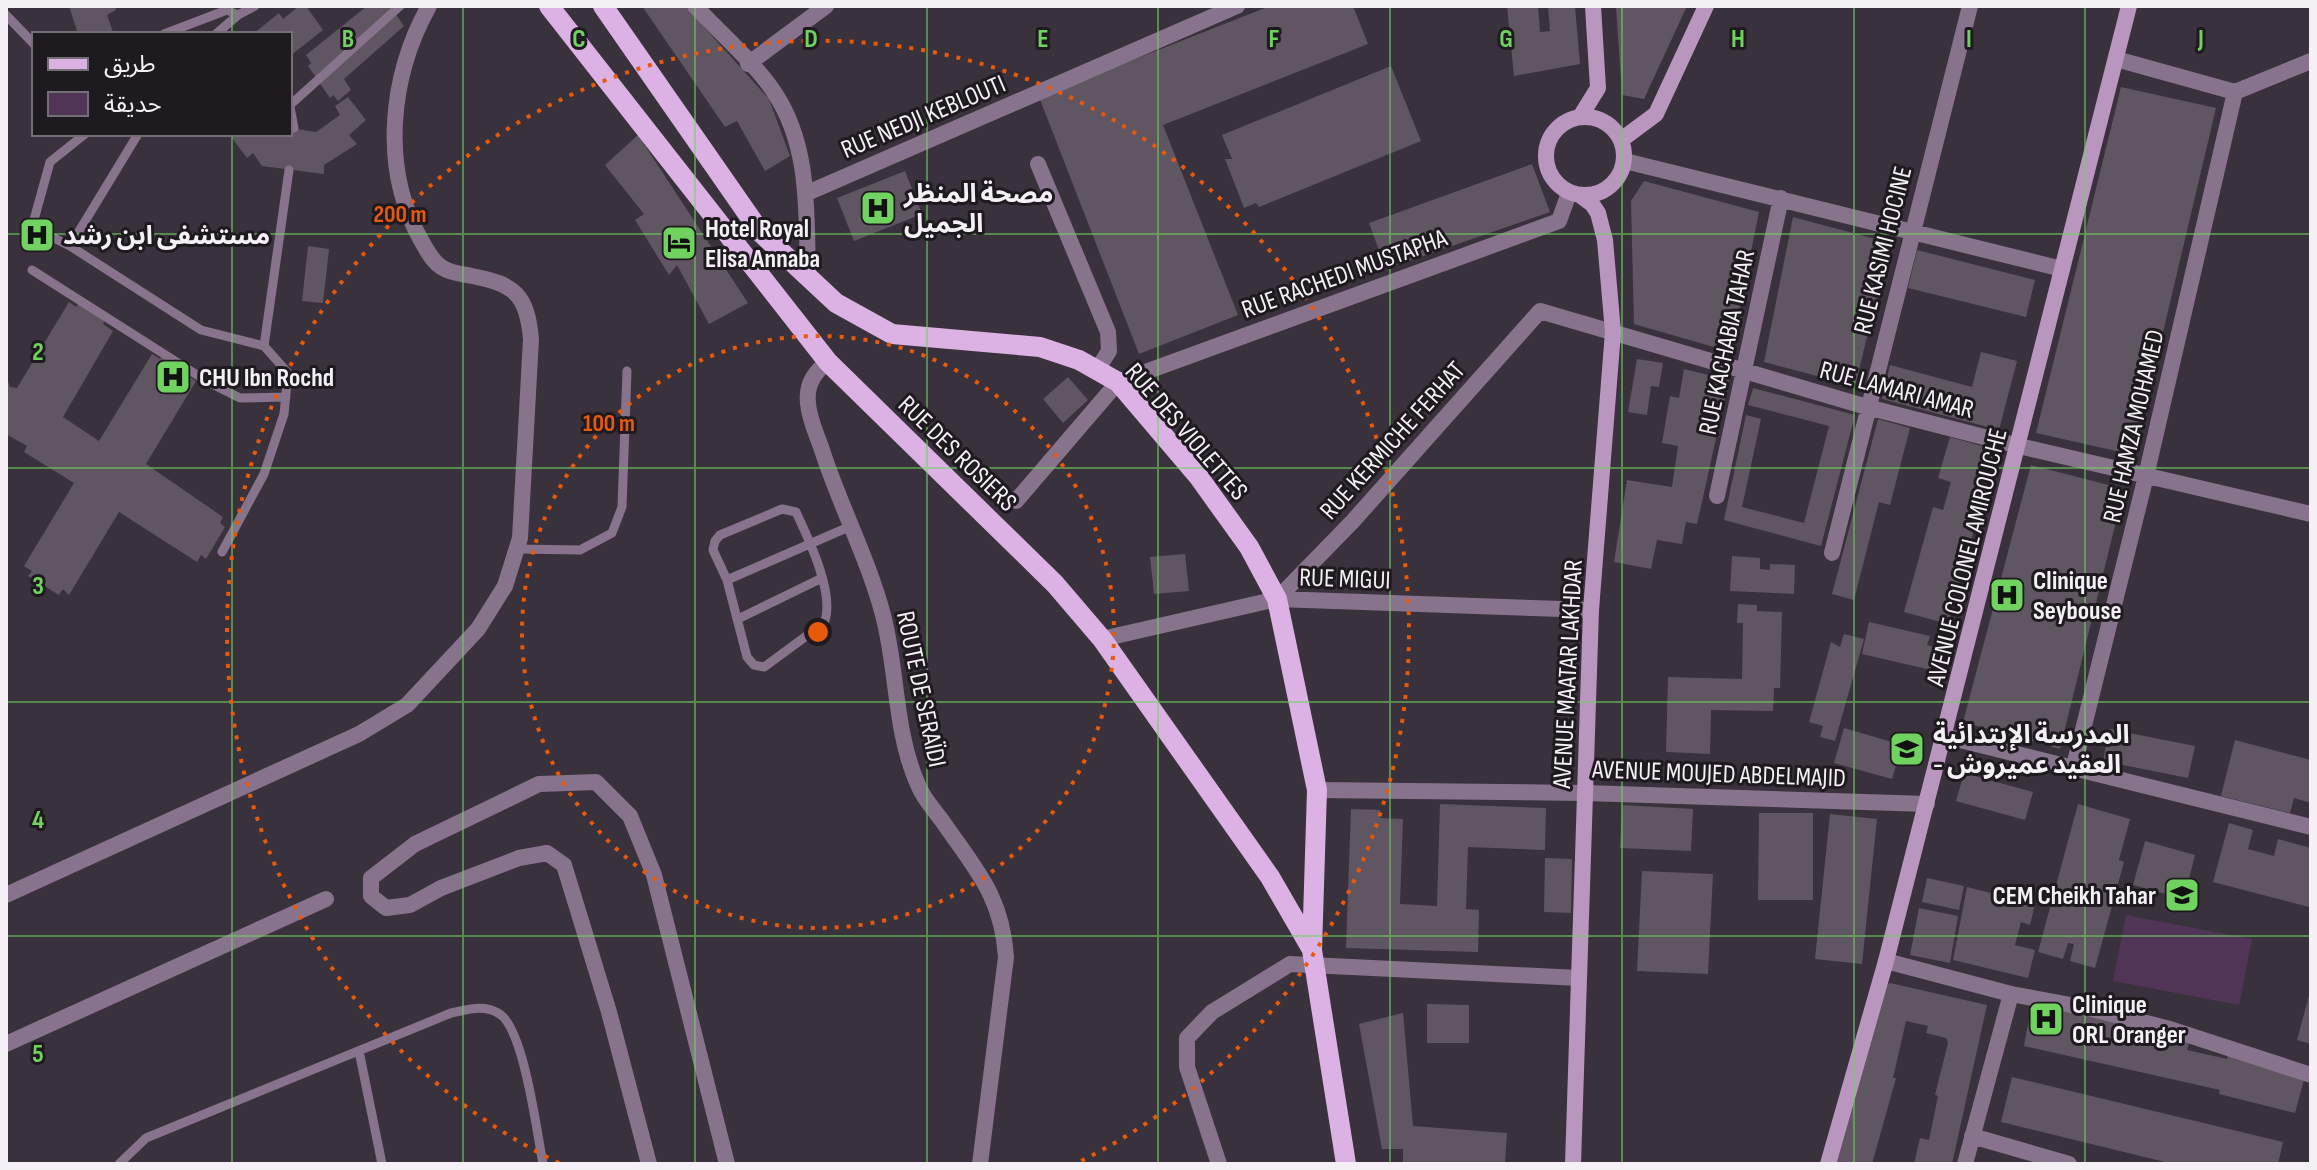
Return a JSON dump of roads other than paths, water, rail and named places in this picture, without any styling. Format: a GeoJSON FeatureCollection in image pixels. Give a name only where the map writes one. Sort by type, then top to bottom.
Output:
{"type":"FeatureCollection","features":[{"type":"Feature","properties":{"kind":"main road","name":"RUE DES ROSIERS"},"geometry":{"type":"LineString","coordinates":[[549,6],[828,362],[1055,584],[1102,639],[1270,877],[1314,958]]}},
{"type":"Feature","properties":{"kind":"main road","name":"RUE DES VIOLETTES"},"geometry":{"type":"LineString","coordinates":[[603,6],[761,233],[836,303],[892,334],[1040,347],[1079,360],[1118,382],[1198,476],[1249,547],[1277,599],[1317,790],[1314,958],[1346,1164]]}},
{"type":"Feature","properties":{"kind":"main road"},"geometry":{"type":"LineString","coordinates":[[1580,117],[1603,121],[1617,133],[1625,161],[1615,183],[1594,195],[1575,194],[1559,186],[1546,164],[1550,138],[1557,128],[1580,117],[1598,88],[1593,6]]}},
{"type":"Feature","properties":{"kind":"main road"},"geometry":{"type":"LineString","coordinates":[[1621,140],[1656,114],[1706,6]]}},
{"type":"Feature","properties":{"kind":"main road","name":"AVENUE COLONEL AMIROUCHE"},"geometry":{"type":"LineString","coordinates":[[1828,1164],[1927,804],[2129,6]]}},
{"type":"Feature","properties":{"kind":"main road","name":"AVENUE MAATAR LAKHDAR"},"geometry":{"type":"LineString","coordinates":[[1573,1164],[1591,610],[1613,332],[1605,240],[1598,213],[1592,204],[1575,194]]}},
{"type":"Feature","properties":{"kind":"street"},"geometry":{"type":"LineString","coordinates":[[6,895],[359,734],[407,705],[478,629],[505,586],[520,538],[531,339],[529,314],[518,296],[503,283],[442,268],[413,227],[403,196],[394,124],[404,59],[429,6]]}},
{"type":"Feature","properties":{"kind":"street"},"geometry":{"type":"LineString","coordinates":[[695,6],[773,90],[791,122],[802,157],[808,277]]}},
{"type":"Feature","properties":{"kind":"street"},"geometry":{"type":"LineString","coordinates":[[748,64],[826,6]]}},
{"type":"Feature","properties":{"kind":"street","name":"RUE NEDJI KEBLOUTI"},"geometry":{"type":"LineString","coordinates":[[805,194],[1237,6]]}},
{"type":"Feature","properties":{"kind":"street","name":"RUE KASIMI HOCINE"},"geometry":{"type":"LineString","coordinates":[[1832,553],[1970,6]]}},
{"type":"Feature","properties":{"kind":"street"},"geometry":{"type":"LineString","coordinates":[[2116,59],[2235,92],[2311,61]]}},
{"type":"Feature","properties":{"kind":"street","name":"RUE HAMZA MOHAMED"},"geometry":{"type":"LineString","coordinates":[[2073,770],[2146,476],[2235,92]]}},
{"type":"Feature","properties":{"kind":"street"},"geometry":{"type":"LineString","coordinates":[[1625,161],[2062,269]]}},
{"type":"Feature","properties":{"kind":"street"},"geometry":{"type":"LineString","coordinates":[[1038,164],[1108,332],[1109,351],[1097,370]]}},
{"type":"Feature","properties":{"kind":"street","name":"RUE RACHEDI MUSTAPHA"},"geometry":{"type":"LineString","coordinates":[[1118,382],[1559,221],[1575,194]]}},
{"type":"Feature","properties":{"kind":"street","name":"RUE KACHABIA TAHAR"},"geometry":{"type":"LineString","coordinates":[[1717,496],[1781,198]]}},
{"type":"Feature","properties":{"kind":"street","name":"RUE LAMARI AMAR"},"geometry":{"type":"LineString","coordinates":[[1540,311],[1867,407],[2311,514]]}},
{"type":"Feature","properties":{"kind":"street","name":"RUE KERMICHE FERHAT"},"geometry":{"type":"LineString","coordinates":[[1277,599],[1353,521],[1540,311]]}},
{"type":"Feature","properties":{"kind":"street","name":"ROUTE DE SERAÏDI"},"geometry":{"type":"LineString","coordinates":[[828,362],[811,381],[808,407],[831,477],[869,566],[884,616],[894,665],[904,746],[920,789],[988,888],[1004,933],[1006,957],[980,1164]]}},
{"type":"Feature","properties":{"kind":"street"},"geometry":{"type":"LineString","coordinates":[[1016,501],[1118,382]]}},
{"type":"Feature","properties":{"kind":"street","name":"RUE MIGUI"},"geometry":{"type":"LineString","coordinates":[[1102,639],[1277,599],[1591,610]]}},
{"type":"Feature","properties":{"kind":"street"},"geometry":{"type":"LineString","coordinates":[[1944,736],[2311,827]]}},
{"type":"Feature","properties":{"kind":"street"},"geometry":{"type":"LineString","coordinates":[[649,1164],[609,1012],[564,865],[547,853],[519,858],[441,888],[410,905],[386,908],[371,896],[371,878],[415,844],[539,784],[596,782],[630,816],[654,875],[727,1164]]}},
{"type":"Feature","properties":{"kind":"street","name":"AVENUE MOUJED ABDELMAJID"},"geometry":{"type":"LineString","coordinates":[[1317,790],[1585,793],[1927,804]]}},
{"type":"Feature","properties":{"kind":"street"},"geometry":{"type":"LineString","coordinates":[[6,1044],[326,899]]}},
{"type":"Feature","properties":{"kind":"street"},"geometry":{"type":"LineString","coordinates":[[1219,1164],[1187,1067],[1187,1038],[1212,1012],[1290,964],[1314,958],[1579,978]]}},
{"type":"Feature","properties":{"kind":"street"},"geometry":{"type":"LineString","coordinates":[[1886,961],[2011,994],[2092,1009],[2170,1029],[2311,1075]]}},
{"type":"Feature","properties":{"kind":"street"},"geometry":{"type":"LineString","coordinates":[[1965,1164],[2011,994]]}},
{"type":"Feature","properties":{"kind":"street"},"geometry":{"type":"LineString","coordinates":[[1972,1136],[2069,1164]]}},
{"type":"Feature","properties":{"kind":"lane"},"geometry":{"type":"LineString","coordinates":[[218,32],[238,15],[255,6]]}},
{"type":"Feature","properties":{"kind":"lane"},"geometry":{"type":"LineString","coordinates":[[292,104],[400,6]]}},
{"type":"Feature","properties":{"kind":"lane"},"geometry":{"type":"LineString","coordinates":[[169,32],[227,10],[238,15]]}},
{"type":"Feature","properties":{"kind":"lane"},"geometry":{"type":"LineString","coordinates":[[6,15],[32,42]]}},
{"type":"Feature","properties":{"kind":"lane"},"geometry":{"type":"LineString","coordinates":[[292,117],[294,128]]}},
{"type":"Feature","properties":{"kind":"lane"},"geometry":{"type":"LineString","coordinates":[[82,136],[50,162],[32,227],[70,246],[201,330],[264,346],[288,373],[284,414],[264,474],[222,552]]}},
{"type":"Feature","properties":{"kind":"lane"},"geometry":{"type":"LineString","coordinates":[[70,246],[137,136]]}},
{"type":"Feature","properties":{"kind":"lane"},"geometry":{"type":"LineString","coordinates":[[264,346],[289,170]]}},
{"type":"Feature","properties":{"kind":"lane"},"geometry":{"type":"LineString","coordinates":[[32,270],[208,382],[240,398],[286,397]]}},
{"type":"Feature","properties":{"kind":"lane"},"geometry":{"type":"LineString","coordinates":[[517,549],[580,550],[612,533],[622,507],[627,371]]}},
{"type":"Feature","properties":{"kind":"lane"},"geometry":{"type":"LineString","coordinates":[[782,509],[789,509],[796,512],[811,543],[822,578],[828,606],[824,623],[764,667],[754,665],[747,657],[727,580],[713,550],[715,541],[720,535],[782,509]]}},
{"type":"Feature","properties":{"kind":"lane"},"geometry":{"type":"LineString","coordinates":[[727,580],[851,526]]}},
{"type":"Feature","properties":{"kind":"lane"},"geometry":{"type":"LineString","coordinates":[[738,619],[822,578]]}},
{"type":"Feature","properties":{"kind":"lane"},"geometry":{"type":"LineString","coordinates":[[119,1164],[146,1138],[451,1013],[480,1007],[501,1014],[518,1039],[543,1164]]}},
{"type":"Feature","properties":{"kind":"lane"},"geometry":{"type":"LineString","coordinates":[[359,1051],[382,1164]]}},
{"type":"Feature","properties":{"kind":"place","name":"مصحة المنظر الجميل"},"geometry":{"type":"Point","coordinates":[878,208]}},
{"type":"Feature","properties":{"kind":"place","name":"مستشفى ابن رشد"},"geometry":{"type":"Point","coordinates":[37,235]}},
{"type":"Feature","properties":{"kind":"place","name":"Hotel Royal Elisa Annaba"},"geometry":{"type":"Point","coordinates":[679,243]}},
{"type":"Feature","properties":{"kind":"place","name":"CHU Ibn Rochd"},"geometry":{"type":"Point","coordinates":[173,377]}},
{"type":"Feature","properties":{"kind":"place","name":"Clinique Seybouse"},"geometry":{"type":"Point","coordinates":[2007,595]}},
{"type":"Feature","properties":{"kind":"place","name":"المدرسة الإبتدائية - العقيد عميروش"},"geometry":{"type":"Point","coordinates":[1907,749]}},
{"type":"Feature","properties":{"kind":"place","name":"CEM Cheikh Tahar"},"geometry":{"type":"Point","coordinates":[2182,895]}},
{"type":"Feature","properties":{"kind":"place","name":"Clinique ORL Oranger"},"geometry":{"type":"Point","coordinates":[2046,1019]}}]}
